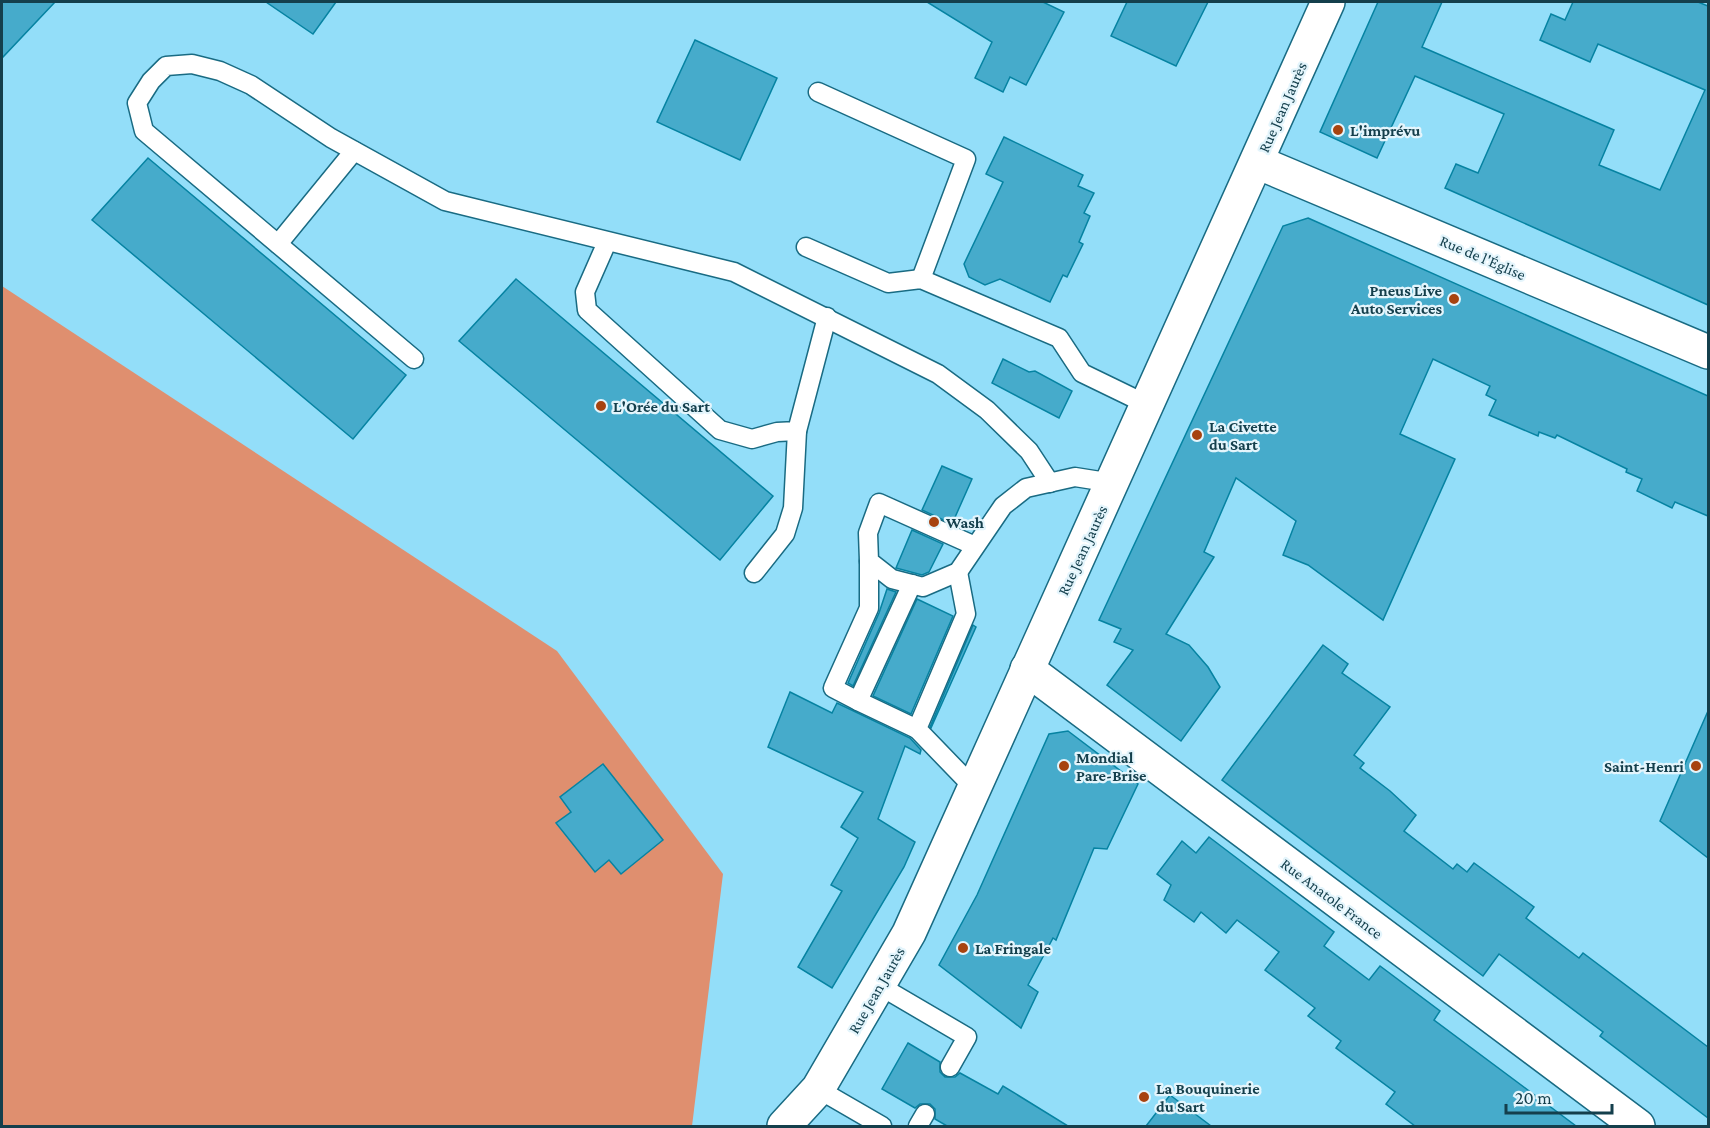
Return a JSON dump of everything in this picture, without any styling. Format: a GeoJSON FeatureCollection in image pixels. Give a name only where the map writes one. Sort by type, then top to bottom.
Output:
{"type":"FeatureCollection","features":[{"type":"Feature","properties":{"kind":"main road","name":"Rue Jean Jaurès"},"geometry":{"type":"LineString","coordinates":[[784,1126],[818,1089],[909,933],[1328,2]]}},
{"type":"Feature","properties":{"kind":"main road","name":"Rue de l'Église"},"geometry":{"type":"LineString","coordinates":[[1257,162],[1708,352]]}},
{"type":"Feature","properties":{"kind":"main road","name":"Rue Anatole France"},"geometry":{"type":"LineString","coordinates":[[1027,669],[1638,1126]]}},
{"type":"Feature","properties":{"kind":"main road","name":"Rue Jean Jaurès"},"geometry":{"type":"LineString","coordinates":[[805,1126],[818,1089]]}},
{"type":"Feature","properties":{"kind":"lane"},"geometry":{"type":"LineString","coordinates":[[414,359],[144,130],[137,103],[151,81],[166,66],[192,64],[220,71],[251,85],[354,151],[445,201],[734,272],[938,374],[971,398],[1029,451],[1050,483]]}},
{"type":"Feature","properties":{"kind":"lane"},"geometry":{"type":"LineString","coordinates":[[818,92],[966,159],[921,279]]}},
{"type":"Feature","properties":{"kind":"lane"},"geometry":{"type":"LineString","coordinates":[[278,244],[354,151]]}},
{"type":"Feature","properties":{"kind":"lane"},"geometry":{"type":"LineString","coordinates":[[607,242],[585,292],[587,310],[720,430],[752,439],[777,432],[797,431]]}},
{"type":"Feature","properties":{"kind":"lane"},"geometry":{"type":"LineString","coordinates":[[806,247],[888,283],[921,279],[1059,338],[1082,373],[1148,405]]}},
{"type":"Feature","properties":{"kind":"lane"},"geometry":{"type":"LineString","coordinates":[[754,573],[785,534],[794,508],[797,431],[827,317]]}},
{"type":"Feature","properties":{"kind":"lane"},"geometry":{"type":"LineString","coordinates":[[869,561],[892,579],[923,587],[958,572],[1003,506],[1026,488],[1075,477],[1113,483]]}},
{"type":"Feature","properties":{"kind":"lane"},"geometry":{"type":"LineString","coordinates":[[974,788],[917,729],[833,688],[868,608],[868,533],[879,503],[975,546]]}},
{"type":"Feature","properties":{"kind":"lane"},"geometry":{"type":"LineString","coordinates":[[917,729],[966,614],[958,572]]}},
{"type":"Feature","properties":{"kind":"lane"},"geometry":{"type":"LineString","coordinates":[[858,701],[912,584]]}},
{"type":"Feature","properties":{"kind":"lane"},"geometry":{"type":"LineString","coordinates":[[880,986],[967,1037],[950,1067]]}},
{"type":"Feature","properties":{"kind":"lane"},"geometry":{"type":"LineString","coordinates":[[818,1089],[882,1126]]}},
{"type":"Feature","properties":{"kind":"shaded area"},"geometry":{"type":"Polygon","coordinates":[[[2,286],[557,651],[723,874],[692,1126],[2,1126],[2,286]]]}},
{"type":"Feature","properties":{"kind":"building"},"geometry":{"type":"Polygon","coordinates":[[[2,2],[55,2],[2,58],[2,2]]]}},
{"type":"Feature","properties":{"kind":"building"},"geometry":{"type":"Polygon","coordinates":[[[266,2],[336,2],[313,34],[266,2]]]}},
{"type":"Feature","properties":{"kind":"building"},"geometry":{"type":"Polygon","coordinates":[[[927,2],[1043,2],[1064,12],[1026,85],[1010,77],[1003,92],[975,78],[992,42],[927,2]]]}},
{"type":"Feature","properties":{"kind":"building"},"geometry":{"type":"Polygon","coordinates":[[[1127,2],[1208,2],[1176,66],[1111,36],[1127,2]]]}},
{"type":"Feature","properties":{"kind":"building"},"geometry":{"type":"Polygon","coordinates":[[[1378,2],[1442,2],[1422,47],[1614,130],[1599,165],[1660,190],[1705,90],[1598,44],[1590,62],[1540,40],[1551,14],[1565,20],[1573,2],[1698,2],[1708,6],[1708,305],[1445,188],[1456,164],[1478,173],[1504,114],[1415,76],[1377,158],[1320,132],[1378,2]]]}},
{"type":"Feature","properties":{"kind":"building"},"geometry":{"type":"Polygon","coordinates":[[[695,40],[777,78],[740,160],[657,122],[695,40]]]}},
{"type":"Feature","properties":{"kind":"building"},"geometry":{"type":"Polygon","coordinates":[[[1004,137],[1083,175],[1078,186],[1094,193],[1084,213],[1090,216],[1079,242],[1083,244],[1067,277],[1063,275],[1050,302],[1000,279],[985,285],[969,277],[964,264],[1003,182],[986,174],[1004,137]]]}},
{"type":"Feature","properties":{"kind":"building"},"geometry":{"type":"Polygon","coordinates":[[[148,158],[406,375],[353,439],[92,220],[148,158]]]}},
{"type":"Feature","properties":{"kind":"building"},"geometry":{"type":"Polygon","coordinates":[[[1308,218],[1708,396],[1708,516],[1675,502],[1672,508],[1637,491],[1642,479],[1626,472],[1627,469],[1557,435],[1555,438],[1539,432],[1538,436],[1489,415],[1496,400],[1486,395],[1490,386],[1433,359],[1400,434],[1455,459],[1383,620],[1308,565],[1283,555],[1296,521],[1236,478],[1204,552],[1214,557],[1166,634],[1189,645],[1208,667],[1220,687],[1181,741],[1107,685],[1133,650],[1114,642],[1121,629],[1099,620],[1283,226],[1308,218]]]}},
{"type":"Feature","properties":{"kind":"building","name":"L'Orée du Sart"},"geometry":{"type":"Polygon","coordinates":[[[516,279],[773,496],[720,560],[459,341],[516,279]]]}},
{"type":"Feature","properties":{"kind":"building"},"geometry":{"type":"Polygon","coordinates":[[[1003,359],[1029,372],[1035,371],[1072,391],[1059,418],[992,383],[1003,359]]]}},
{"type":"Feature","properties":{"kind":"building"},"geometry":{"type":"Polygon","coordinates":[[[942,466],[972,479],[952,524],[922,510],[942,466]]]}},
{"type":"Feature","properties":{"kind":"building"},"geometry":{"type":"Polygon","coordinates":[[[912,530],[943,544],[929,572],[922,575],[896,568],[912,530]]]}},
{"type":"Feature","properties":{"kind":"building"},"geometry":{"type":"Polygon","coordinates":[[[887,589],[896,592],[853,686],[848,683],[879,613],[887,589]]]}},
{"type":"Feature","properties":{"kind":"building"},"geometry":{"type":"Polygon","coordinates":[[[917,599],[953,616],[911,714],[873,696],[917,599]]]}},
{"type":"Feature","properties":{"kind":"building"},"geometry":{"type":"Polygon","coordinates":[[[973,625],[976,627],[931,728],[930,727],[973,625]]]}},
{"type":"Feature","properties":{"kind":"building"},"geometry":{"type":"Polygon","coordinates":[[[1323,645],[1348,664],[1342,673],[1390,707],[1354,755],[1364,763],[1360,768],[1416,815],[1404,831],[1453,869],[1457,864],[1467,872],[1474,863],[1534,907],[1526,918],[1579,958],[1583,953],[1708,1047],[1708,1118],[1600,1036],[1603,1032],[1499,954],[1483,976],[1222,780],[1323,645]]]}},
{"type":"Feature","properties":{"kind":"building"},"geometry":{"type":"Polygon","coordinates":[[[790,692],[832,713],[837,703],[910,738],[921,750],[920,754],[905,746],[878,819],[915,842],[904,867],[832,988],[798,967],[842,891],[831,885],[858,838],[841,827],[863,792],[768,747],[790,692]]]}},
{"type":"Feature","properties":{"kind":"building","name":"Saint-Henri"},"geometry":{"type":"Polygon","coordinates":[[[1708,711],[1708,858],[1660,821],[1708,711]]]}},
{"type":"Feature","properties":{"kind":"building"},"geometry":{"type":"Polygon","coordinates":[[[1068,731],[1138,784],[1107,849],[1094,848],[1056,940],[1053,938],[1028,985],[1038,992],[1021,1028],[939,965],[977,895],[1049,734],[1068,731]]]}},
{"type":"Feature","properties":{"kind":"building"},"geometry":{"type":"Polygon","coordinates":[[[603,764],[663,840],[621,874],[609,860],[595,872],[556,823],[571,812],[560,797],[603,764]]]}},
{"type":"Feature","properties":{"kind":"building"},"geometry":{"type":"Polygon","coordinates":[[[1209,837],[1334,932],[1324,946],[1369,980],[1380,966],[1440,1011],[1434,1020],[1576,1126],[1415,1126],[1386,1104],[1395,1092],[1336,1048],[1341,1041],[1308,1016],[1315,1008],[1265,970],[1279,952],[1237,920],[1226,933],[1201,912],[1194,922],[1164,900],[1171,885],[1157,874],[1182,841],[1196,853],[1209,837]]]}},
{"type":"Feature","properties":{"kind":"building"},"geometry":{"type":"Polygon","coordinates":[[[908,1043],[940,1062],[940,1072],[945,1077],[955,1077],[960,1073],[998,1094],[1003,1086],[1068,1126],[947,1126],[935,1119],[935,1109],[930,1104],[920,1104],[915,1108],[882,1089],[908,1043]]]}},
{"type":"Feature","properties":{"kind":"building"},"geometry":{"type":"Polygon","coordinates":[[[1170,1095],[1211,1126],[1146,1126],[1170,1095]]]}},
{"type":"Feature","properties":{"kind":"place","name":"L'imprévu"},"geometry":{"type":"Point","coordinates":[1338,130]}},
{"type":"Feature","properties":{"kind":"place","name":"Pneus Live Auto Services"},"geometry":{"type":"Point","coordinates":[1454,299]}},
{"type":"Feature","properties":{"kind":"place","name":"L'Orée du Sart"},"geometry":{"type":"Point","coordinates":[601,406]}},
{"type":"Feature","properties":{"kind":"place","name":"La Civette du Sart"},"geometry":{"type":"Point","coordinates":[1197,435]}},
{"type":"Feature","properties":{"kind":"place","name":"Wash"},"geometry":{"type":"Point","coordinates":[934,522]}},
{"type":"Feature","properties":{"kind":"place","name":"Mondial Pare-Brise"},"geometry":{"type":"Point","coordinates":[1064,766]}},
{"type":"Feature","properties":{"kind":"place","name":"Saint-Henri"},"geometry":{"type":"Point","coordinates":[1696,766]}},
{"type":"Feature","properties":{"kind":"place","name":"La Fringale"},"geometry":{"type":"Point","coordinates":[963,948]}},
{"type":"Feature","properties":{"kind":"place","name":"La Bouquinerie du Sart"},"geometry":{"type":"Point","coordinates":[1144,1097]}}]}
